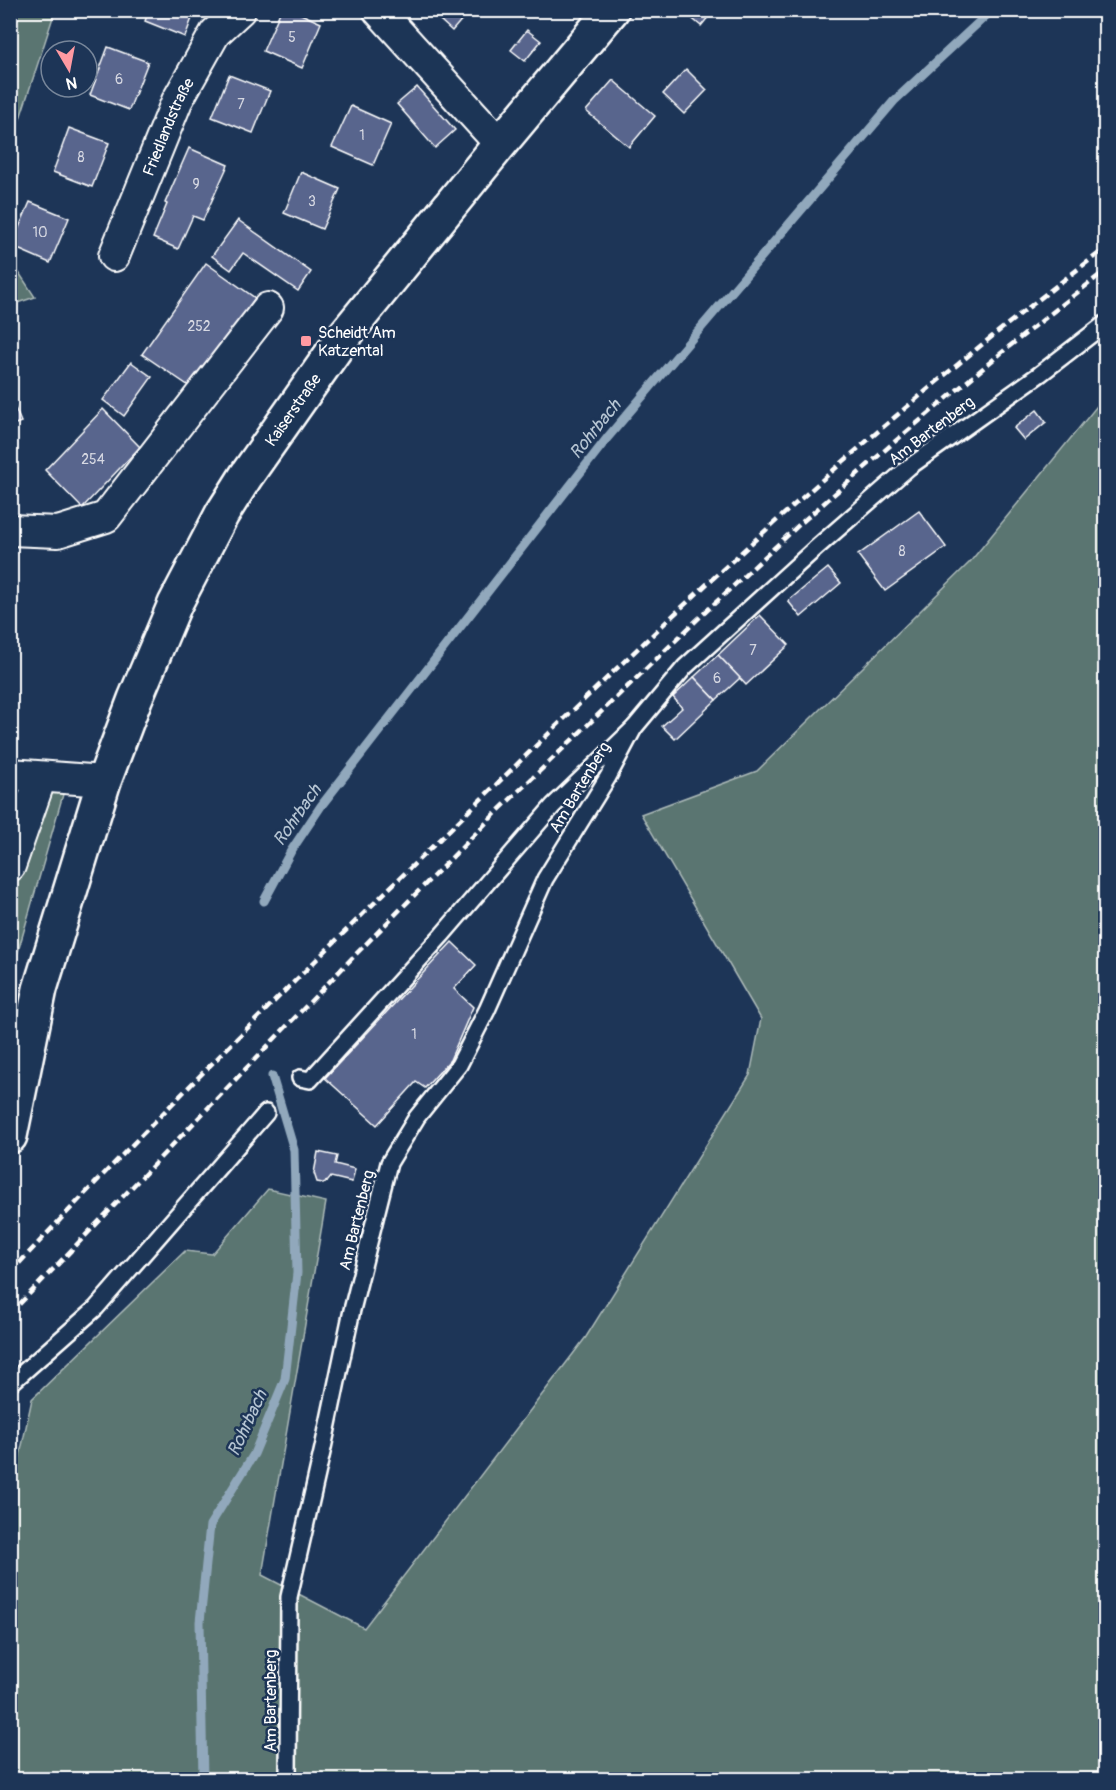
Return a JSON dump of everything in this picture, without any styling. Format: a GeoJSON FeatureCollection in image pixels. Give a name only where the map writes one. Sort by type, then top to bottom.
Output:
{"type":"FeatureCollection","features":[{"type":"Feature","properties":{"kind":"main road","name":"Kaiserstraße"},"geometry":{"type":"LineString","coordinates":[[10,1136],[40,989],[104,781],[175,604],[222,514],[345,334],[612,10]]}},
{"type":"Feature","properties":{"kind":"street","name":"Friedlandstraße"},"geometry":{"type":"LineString","coordinates":[[114,256],[177,101],[215,33],[240,10]]}},
{"type":"Feature","properties":{"kind":"street"},"geometry":{"type":"LineString","coordinates":[[383,13],[500,144]]}},
{"type":"Feature","properties":{"kind":"street"},"geometry":{"type":"LineString","coordinates":[[10,530],[58,532],[106,517],[268,308]]}},
{"type":"Feature","properties":{"kind":"street"},"geometry":{"type":"LineString","coordinates":[[10,774],[104,781]]}},
{"type":"Feature","properties":{"kind":"street"},"geometry":{"type":"LineString","coordinates":[[10,866],[41,777]]}},
{"type":"Feature","properties":{"kind":"lane","name":"Am Bartenberg"},"geometry":{"type":"LineString","coordinates":[[300,1078],[310,1080],[442,935],[553,806],[634,728],[685,667],[909,467],[1040,374],[1106,323]]}},
{"type":"Feature","properties":{"kind":"lane","name":"Am Bartenberg"},"geometry":{"type":"LineString","coordinates":[[288,1779],[289,1597],[352,1310],[389,1163],[417,1118],[459,1065],[488,1010],[545,879],[608,777],[634,728]]}},
{"type":"Feature","properties":{"kind":"lane"},"geometry":{"type":"LineString","coordinates":[[10,1384],[96,1308],[266,1113]]}},
{"type":"Feature","properties":{"kind":"green space"},"geometry":{"type":"Polygon","coordinates":[[[10,11],[55,11],[46,39],[39,39],[39,60],[11,146],[10,11]]]}},
{"type":"Feature","properties":{"kind":"green space"},"geometry":{"type":"Polygon","coordinates":[[[10,259],[35,297],[11,305],[10,305],[10,259]]]}},
{"type":"Feature","properties":{"kind":"green space"},"geometry":{"type":"Polygon","coordinates":[[[1105,396],[1105,1779],[11,1780],[11,1497],[32,1399],[185,1251],[212,1254],[268,1189],[326,1202],[262,1575],[364,1628],[586,1337],[750,1075],[761,1019],[641,814],[757,771],[970,562],[1105,396]]]}},
{"type":"Feature","properties":{"kind":"green space"},"geometry":{"type":"Polygon","coordinates":[[[11,785],[64,791],[11,976],[11,785]]]}},
{"type":"Feature","properties":{"kind":"building"},"geometry":{"type":"Polygon","coordinates":[[[149,10],[195,10],[185,37],[145,21],[149,10]]]}},
{"type":"Feature","properties":{"kind":"building"},"geometry":{"type":"Polygon","coordinates":[[[281,10],[292,10],[321,23],[302,68],[263,51],[281,10]]]}},
{"type":"Feature","properties":{"kind":"building"},"geometry":{"type":"Polygon","coordinates":[[[429,10],[470,10],[452,31],[429,10]]]}},
{"type":"Feature","properties":{"kind":"building"},"geometry":{"type":"Polygon","coordinates":[[[682,10],[714,10],[701,26],[682,10]]]}},
{"type":"Feature","properties":{"kind":"building"},"geometry":{"type":"Polygon","coordinates":[[[527,30],[541,41],[525,61],[511,50],[527,30]]]}},
{"type":"Feature","properties":{"kind":"building"},"geometry":{"type":"Polygon","coordinates":[[[108,47],[148,62],[129,110],[99,98],[99,71],[108,47]]]}},
{"type":"Feature","properties":{"kind":"building"},"geometry":{"type":"Polygon","coordinates":[[[686,69],[707,90],[684,114],[663,94],[686,69]]]}},
{"type":"Feature","properties":{"kind":"building"},"geometry":{"type":"Polygon","coordinates":[[[229,75],[270,91],[253,133],[212,117],[229,75]]]}},
{"type":"Feature","properties":{"kind":"building"},"geometry":{"type":"Polygon","coordinates":[[[613,80],[655,116],[629,147],[586,111],[613,80]]]}},
{"type":"Feature","properties":{"kind":"building"},"geometry":{"type":"Polygon","coordinates":[[[417,87],[455,130],[435,148],[397,104],[417,87]]]}},
{"type":"Feature","properties":{"kind":"building"},"geometry":{"type":"Polygon","coordinates":[[[351,106],[391,124],[373,165],[332,147],[351,106]]]}},
{"type":"Feature","properties":{"kind":"building"},"geometry":{"type":"Polygon","coordinates":[[[69,128],[109,143],[92,187],[53,172],[69,128]]]}},
{"type":"Feature","properties":{"kind":"building"},"geometry":{"type":"Polygon","coordinates":[[[189,148],[228,165],[203,220],[193,216],[178,249],[153,238],[167,204],[165,203],[189,148]]]}},
{"type":"Feature","properties":{"kind":"building"},"geometry":{"type":"Polygon","coordinates":[[[301,172],[340,189],[322,229],[284,213],[301,172]]]}},
{"type":"Feature","properties":{"kind":"building"},"geometry":{"type":"Polygon","coordinates":[[[30,202],[69,218],[50,263],[11,246],[30,202]]]}},
{"type":"Feature","properties":{"kind":"building"},"geometry":{"type":"Polygon","coordinates":[[[238,220],[311,272],[298,291],[243,253],[231,270],[212,256],[238,220]]]}},
{"type":"Feature","properties":{"kind":"building"},"geometry":{"type":"Polygon","coordinates":[[[206,263],[255,298],[192,388],[142,354],[206,263]]]}},
{"type":"Feature","properties":{"kind":"building"},"geometry":{"type":"Polygon","coordinates":[[[131,362],[152,377],[124,416],[103,400],[131,362]]]}},
{"type":"Feature","properties":{"kind":"building"},"geometry":{"type":"Polygon","coordinates":[[[10,396],[21,422],[10,426],[10,396]]]}},
{"type":"Feature","properties":{"kind":"building"},"geometry":{"type":"Polygon","coordinates":[[[103,409],[140,447],[82,508],[45,470],[103,409]]]}},
{"type":"Feature","properties":{"kind":"building"},"geometry":{"type":"Polygon","coordinates":[[[1037,410],[1046,422],[1024,440],[1014,428],[1037,410]]]}},
{"type":"Feature","properties":{"kind":"building"},"geometry":{"type":"Polygon","coordinates":[[[919,511],[946,547],[885,591],[858,555],[919,511]]]}},
{"type":"Feature","properties":{"kind":"building"},"geometry":{"type":"Polygon","coordinates":[[[828,568],[841,583],[801,617],[788,601],[828,568]]]}},
{"type":"Feature","properties":{"kind":"building"},"geometry":{"type":"Polygon","coordinates":[[[760,615],[789,645],[746,685],[718,655],[760,615]]]}},
{"type":"Feature","properties":{"kind":"building"},"geometry":{"type":"Polygon","coordinates":[[[718,655],[740,678],[716,700],[694,677],[718,655]]]}},
{"type":"Feature","properties":{"kind":"building"},"geometry":{"type":"Polygon","coordinates":[[[694,677],[716,700],[675,739],[662,726],[682,708],[673,697],[694,677]]]}},
{"type":"Feature","properties":{"kind":"building"},"geometry":{"type":"Polygon","coordinates":[[[452,942],[476,965],[454,989],[473,1007],[450,1060],[425,1088],[416,1082],[377,1125],[325,1078],[452,942]]]}},
{"type":"Feature","properties":{"kind":"building"},"geometry":{"type":"Polygon","coordinates":[[[318,1152],[337,1156],[335,1164],[355,1169],[352,1182],[331,1177],[323,1183],[317,1182],[314,1173],[318,1152]]]}},
{"type":"Feature","properties":{"kind":"waterway","name":"Rohrbach"},"geometry":{"type":"LineString","coordinates":[[264,901],[291,851],[321,806],[608,437],[894,101],[992,10]]}},
{"type":"Feature","properties":{"kind":"waterway","name":"Rohrbach"},"geometry":{"type":"LineString","coordinates":[[203,1780],[200,1622],[210,1525],[254,1454],[285,1379],[297,1273],[294,1150],[272,1076]]}},
{"type":"Feature","properties":{"kind":"railway"},"geometry":{"type":"LineString","coordinates":[[10,1273],[123,1154],[297,979],[625,661],[859,447],[940,379],[1106,248]]}},
{"type":"Feature","properties":{"kind":"railway"},"geometry":{"type":"LineString","coordinates":[[10,1314],[357,953],[498,811],[700,617],[801,523],[892,444],[1106,270]]}},
{"type":"Feature","properties":{"kind":"place","name":"Scheidt Am Katzental"},"geometry":{"type":"Point","coordinates":[306,341]}}]}
